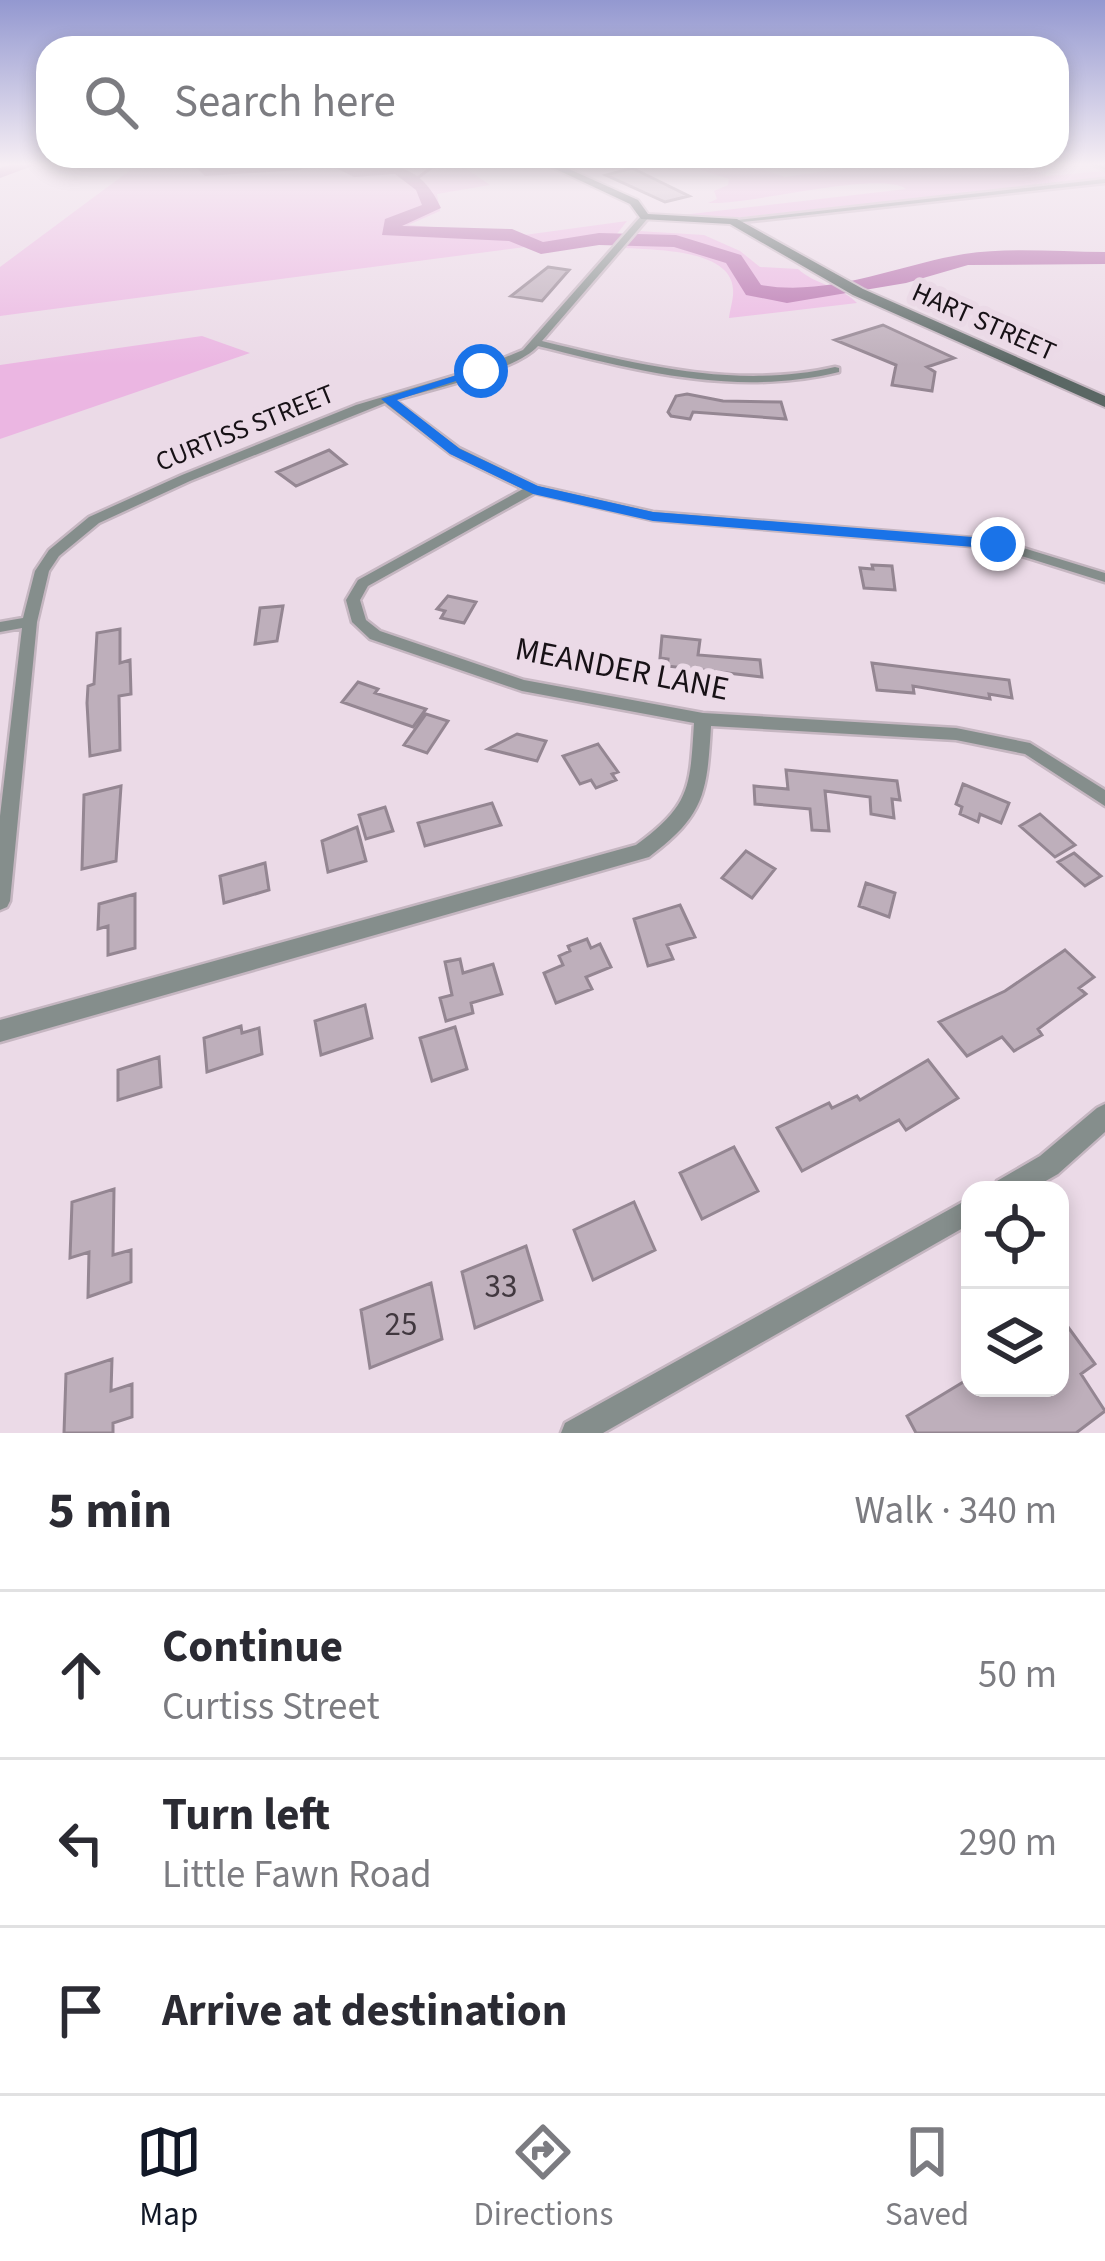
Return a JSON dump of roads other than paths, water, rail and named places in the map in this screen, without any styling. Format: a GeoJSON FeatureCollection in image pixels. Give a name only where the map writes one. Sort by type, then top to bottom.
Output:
{"type":"FeatureCollection","features":[{"type":"Feature","properties":{"kind":"street","name":"CURTISS STREET"},"geometry":{"type":"LineString","coordinates":[[0,901],[30,622],[43,571],[54,553],[94,520],[186,478],[387,399],[500,365],[537,343],[629,232]]}},
{"type":"Feature","properties":{"kind":"street","name":"HART STREET"},"geometry":{"type":"LineString","coordinates":[[758,232],[840,283],[1101,399]]}},
{"type":"Feature","properties":{"kind":"street"},"geometry":{"type":"LineString","coordinates":[[537,343],[656,367],[759,380],[802,378],[835,370]]}},
{"type":"Feature","properties":{"kind":"street"},"geometry":{"type":"LineString","coordinates":[[387,399],[455,452],[533,489],[653,516],[998,544],[1105,578]]}},
{"type":"Feature","properties":{"kind":"street","name":"MEANDER LANE"},"geometry":{"type":"LineString","coordinates":[[533,489],[363,583],[353,600],[358,622],[375,635],[522,686],[703,719],[974,738],[1030,749],[1105,799]]}},
{"type":"Feature","properties":{"kind":"street"},"geometry":{"type":"LineString","coordinates":[[0,627],[30,622]]}},
{"type":"Feature","properties":{"kind":"street"},"geometry":{"type":"LineString","coordinates":[[0,1031],[642,851],[678,827],[697,794],[703,719]]}},
{"type":"Feature","properties":{"kind":"street"},"geometry":{"type":"LineString","coordinates":[[1021,1181],[1049,1165],[1105,1116]]}},
{"type":"Feature","properties":{"kind":"street"},"geometry":{"type":"LineString","coordinates":[[575,1433],[961,1215]]}},
{"type":"Feature","properties":{"kind":"waterway"},"geometry":{"type":"LineString","coordinates":[[416,232],[512,235],[541,248],[599,239],[676,241],[734,259],[754,290],[787,296],[906,277],[968,259],[1105,258]]}}]}
